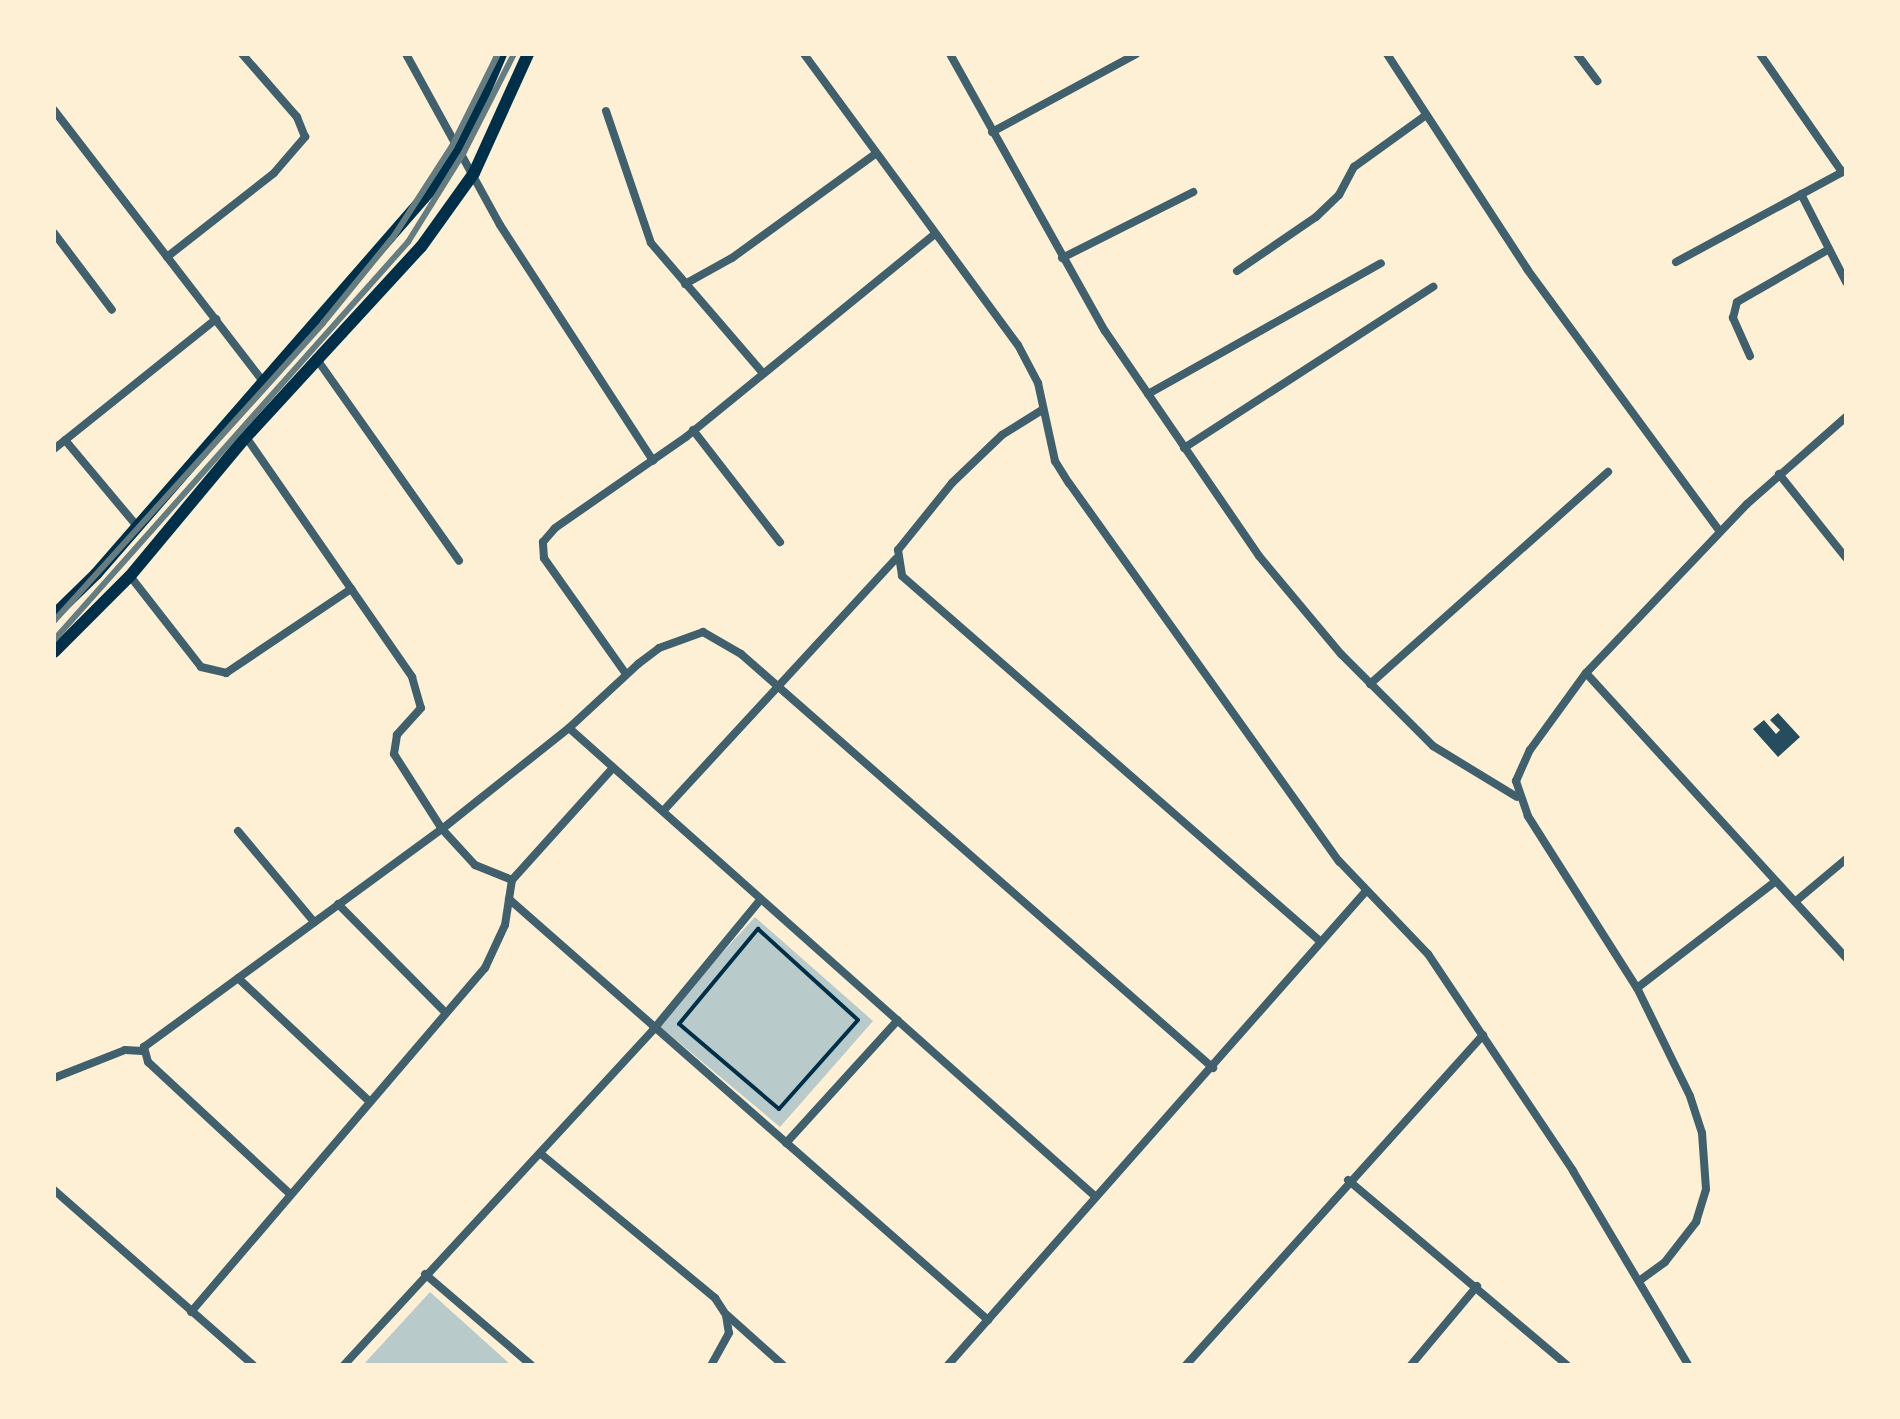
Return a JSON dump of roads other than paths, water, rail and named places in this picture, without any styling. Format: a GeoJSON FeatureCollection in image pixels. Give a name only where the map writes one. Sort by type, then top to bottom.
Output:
{"type":"FeatureCollection","features":[{"type":"Feature","properties":{"kind":"main road"},"geometry":{"type":"LineString","coordinates":[[54,615],[400,229],[461,148],[501,54]]}},
{"type":"Feature","properties":{"kind":"main road"},"geometry":{"type":"LineString","coordinates":[[54,652],[130,576],[246,437],[421,247],[474,173],[528,54]]}},
{"type":"Feature","properties":{"kind":"main road"},"geometry":{"type":"LineString","coordinates":[[162,497],[182,514]]}},
{"type":"Feature","properties":{"kind":"street"},"geometry":{"type":"LineString","coordinates":[[167,257],[274,173],[305,137],[297,117],[242,54]]}},
{"type":"Feature","properties":{"kind":"street"},"geometry":{"type":"LineString","coordinates":[[406,54],[461,148],[500,225],[653,461]]}},
{"type":"Feature","properties":{"kind":"street"},"geometry":{"type":"LineString","coordinates":[[804,54],[1018,345],[1038,383],[1055,461],[1069,483],[1366,891],[1428,954],[1639,1281],[1688,1365]]}},
{"type":"Feature","properties":{"kind":"street"},"geometry":{"type":"LineString","coordinates":[[950,54],[1062,258],[1184,448],[1283,588],[1370,684],[1433,746],[1517,797],[1637,988],[1690,1096],[1702,1133],[1706,1189],[1696,1222],[1682,1244],[1639,1281]]}},
{"type":"Feature","properties":{"kind":"street"},"geometry":{"type":"LineString","coordinates":[[992,132],[1136,54]]}},
{"type":"Feature","properties":{"kind":"street"},"geometry":{"type":"LineString","coordinates":[[1387,54],[1527,269],[1720,532]]}},
{"type":"Feature","properties":{"kind":"street"},"geometry":{"type":"LineString","coordinates":[[1577,54],[1597,81]]}},
{"type":"Feature","properties":{"kind":"street"},"geometry":{"type":"LineString","coordinates":[[1676,262],[1844,171],[1760,54]]}},
{"type":"Feature","properties":{"kind":"street"},"geometry":{"type":"LineString","coordinates":[[54,110],[263,381]]}},
{"type":"Feature","properties":{"kind":"street"},"geometry":{"type":"LineString","coordinates":[[606,111],[642,226],[661,259],[763,373]]}},
{"type":"Feature","properties":{"kind":"street"},"geometry":{"type":"LineString","coordinates":[[1237,271],[1316,217],[1339,195],[1354,167],[1426,115]]}},
{"type":"Feature","properties":{"kind":"street"},"geometry":{"type":"LineString","coordinates":[[685,284],[732,258],[875,154]]}},
{"type":"Feature","properties":{"kind":"street"},"geometry":{"type":"LineString","coordinates":[[1062,258],[1193,192]]}},
{"type":"Feature","properties":{"kind":"street"},"geometry":{"type":"LineString","coordinates":[[1801,194],[1846,282]]}},
{"type":"Feature","properties":{"kind":"street"},"geometry":{"type":"LineString","coordinates":[[54,233],[112,310]]}},
{"type":"Feature","properties":{"kind":"street"},"geometry":{"type":"LineString","coordinates":[[626,674],[541,550],[555,528],[653,461],[935,234]]}},
{"type":"Feature","properties":{"kind":"street"},"geometry":{"type":"LineString","coordinates":[[1750,356],[1733,318],[1737,302],[1829,249]]}},
{"type":"Feature","properties":{"kind":"street"},"geometry":{"type":"LineString","coordinates":[[1148,394],[1381,263]]}},
{"type":"Feature","properties":{"kind":"street"},"geometry":{"type":"LineString","coordinates":[[1184,448],[1433,287]]}},
{"type":"Feature","properties":{"kind":"street"},"geometry":{"type":"LineString","coordinates":[[54,449],[216,319]]}},
{"type":"Feature","properties":{"kind":"street"},"geometry":{"type":"LineString","coordinates":[[316,358],[459,561]]}},
{"type":"Feature","properties":{"kind":"street"},"geometry":{"type":"LineString","coordinates":[[664,810],[896,559],[971,461],[1042,410]]}},
{"type":"Feature","properties":{"kind":"street"},"geometry":{"type":"LineString","coordinates":[[1517,797],[1516,781],[1530,750],[1586,673],[1720,532],[1779,474],[1846,417]]}},
{"type":"Feature","properties":{"kind":"street"},"geometry":{"type":"LineString","coordinates":[[693,430],[780,542]]}},
{"type":"Feature","properties":{"kind":"street"},"geometry":{"type":"LineString","coordinates":[[246,437],[419,690],[421,708],[392,744],[442,829],[475,865],[512,880]]}},
{"type":"Feature","properties":{"kind":"street"},"geometry":{"type":"LineString","coordinates":[[65,440],[137,526]]}},
{"type":"Feature","properties":{"kind":"street"},"geometry":{"type":"LineString","coordinates":[[1370,684],[1608,472]]}},
{"type":"Feature","properties":{"kind":"street"},"geometry":{"type":"LineString","coordinates":[[1779,474],[1846,558]]}},
{"type":"Feature","properties":{"kind":"street"},"geometry":{"type":"LineString","coordinates":[[896,559],[910,584],[1321,942]]}},
{"type":"Feature","properties":{"kind":"street"},"geometry":{"type":"LineString","coordinates":[[130,576],[201,667],[226,673],[351,589]]}},
{"type":"Feature","properties":{"kind":"street"},"geometry":{"type":"LineString","coordinates":[[142,1051],[164,1029],[442,829],[569,728],[626,674],[659,648],[703,632],[720,638],[778,687],[1213,1068]]}},
{"type":"Feature","properties":{"kind":"street"},"geometry":{"type":"LineString","coordinates":[[1586,673],[1846,958]]}},
{"type":"Feature","properties":{"kind":"street"},"geometry":{"type":"LineString","coordinates":[[569,728],[1096,1197]]}},
{"type":"Feature","properties":{"kind":"street"},"geometry":{"type":"LineString","coordinates":[[191,1312],[289,1193],[446,1013],[498,947],[512,880],[612,769]]}},
{"type":"Feature","properties":{"kind":"street"},"geometry":{"type":"LineString","coordinates":[[238,831],[314,922]]}},
{"type":"Feature","properties":{"kind":"street"},"geometry":{"type":"LineString","coordinates":[[1796,901],[1846,859]]}},
{"type":"Feature","properties":{"kind":"street"},"geometry":{"type":"LineString","coordinates":[[1637,988],[1776,881]]}},
{"type":"Feature","properties":{"kind":"street"},"geometry":{"type":"LineString","coordinates":[[948,1365],[1366,891]]}},
{"type":"Feature","properties":{"kind":"street"},"geometry":{"type":"LineString","coordinates":[[509,899],[653,1030],[988,1320]]}},
{"type":"Feature","properties":{"kind":"street"},"geometry":{"type":"LineString","coordinates":[[344,1365],[653,1030],[760,900]]}},
{"type":"Feature","properties":{"kind":"street"},"geometry":{"type":"LineString","coordinates":[[338,904],[446,1013]]}},
{"type":"Feature","properties":{"kind":"street"},"geometry":{"type":"LineString","coordinates":[[238,978],[369,1101]]}},
{"type":"Feature","properties":{"kind":"street"},"geometry":{"type":"LineString","coordinates":[[786,1143],[898,1020]]}},
{"type":"Feature","properties":{"kind":"street"},"geometry":{"type":"LineString","coordinates":[[1186,1365],[1348,1180],[1483,1035]]}},
{"type":"Feature","properties":{"kind":"street"},"geometry":{"type":"LineString","coordinates":[[54,1078],[125,1050],[142,1051],[289,1193]]}},
{"type":"Feature","properties":{"kind":"street"},"geometry":{"type":"LineString","coordinates":[[541,1154],[693,1277],[726,1315],[783,1365]]}},
{"type":"Feature","properties":{"kind":"street"},"geometry":{"type":"LineString","coordinates":[[1348,1180],[1567,1365]]}},
{"type":"Feature","properties":{"kind":"street"},"geometry":{"type":"LineString","coordinates":[[54,1190],[253,1365]]}},
{"type":"Feature","properties":{"kind":"street"},"geometry":{"type":"LineString","coordinates":[[425,1274],[531,1365]]}},
{"type":"Feature","properties":{"kind":"street"},"geometry":{"type":"LineString","coordinates":[[1411,1365],[1477,1286]]}},
{"type":"Feature","properties":{"kind":"street"},"geometry":{"type":"LineString","coordinates":[[711,1365],[729,1333],[726,1315]]}},
{"type":"Feature","properties":{"kind":"railway"},"geometry":{"type":"LineString","coordinates":[[54,621],[323,323],[394,236],[452,146],[498,54]]}},
{"type":"Feature","properties":{"kind":"railway"},"geometry":{"type":"LineString","coordinates":[[54,640],[408,242],[464,152],[514,54]]}}]}
